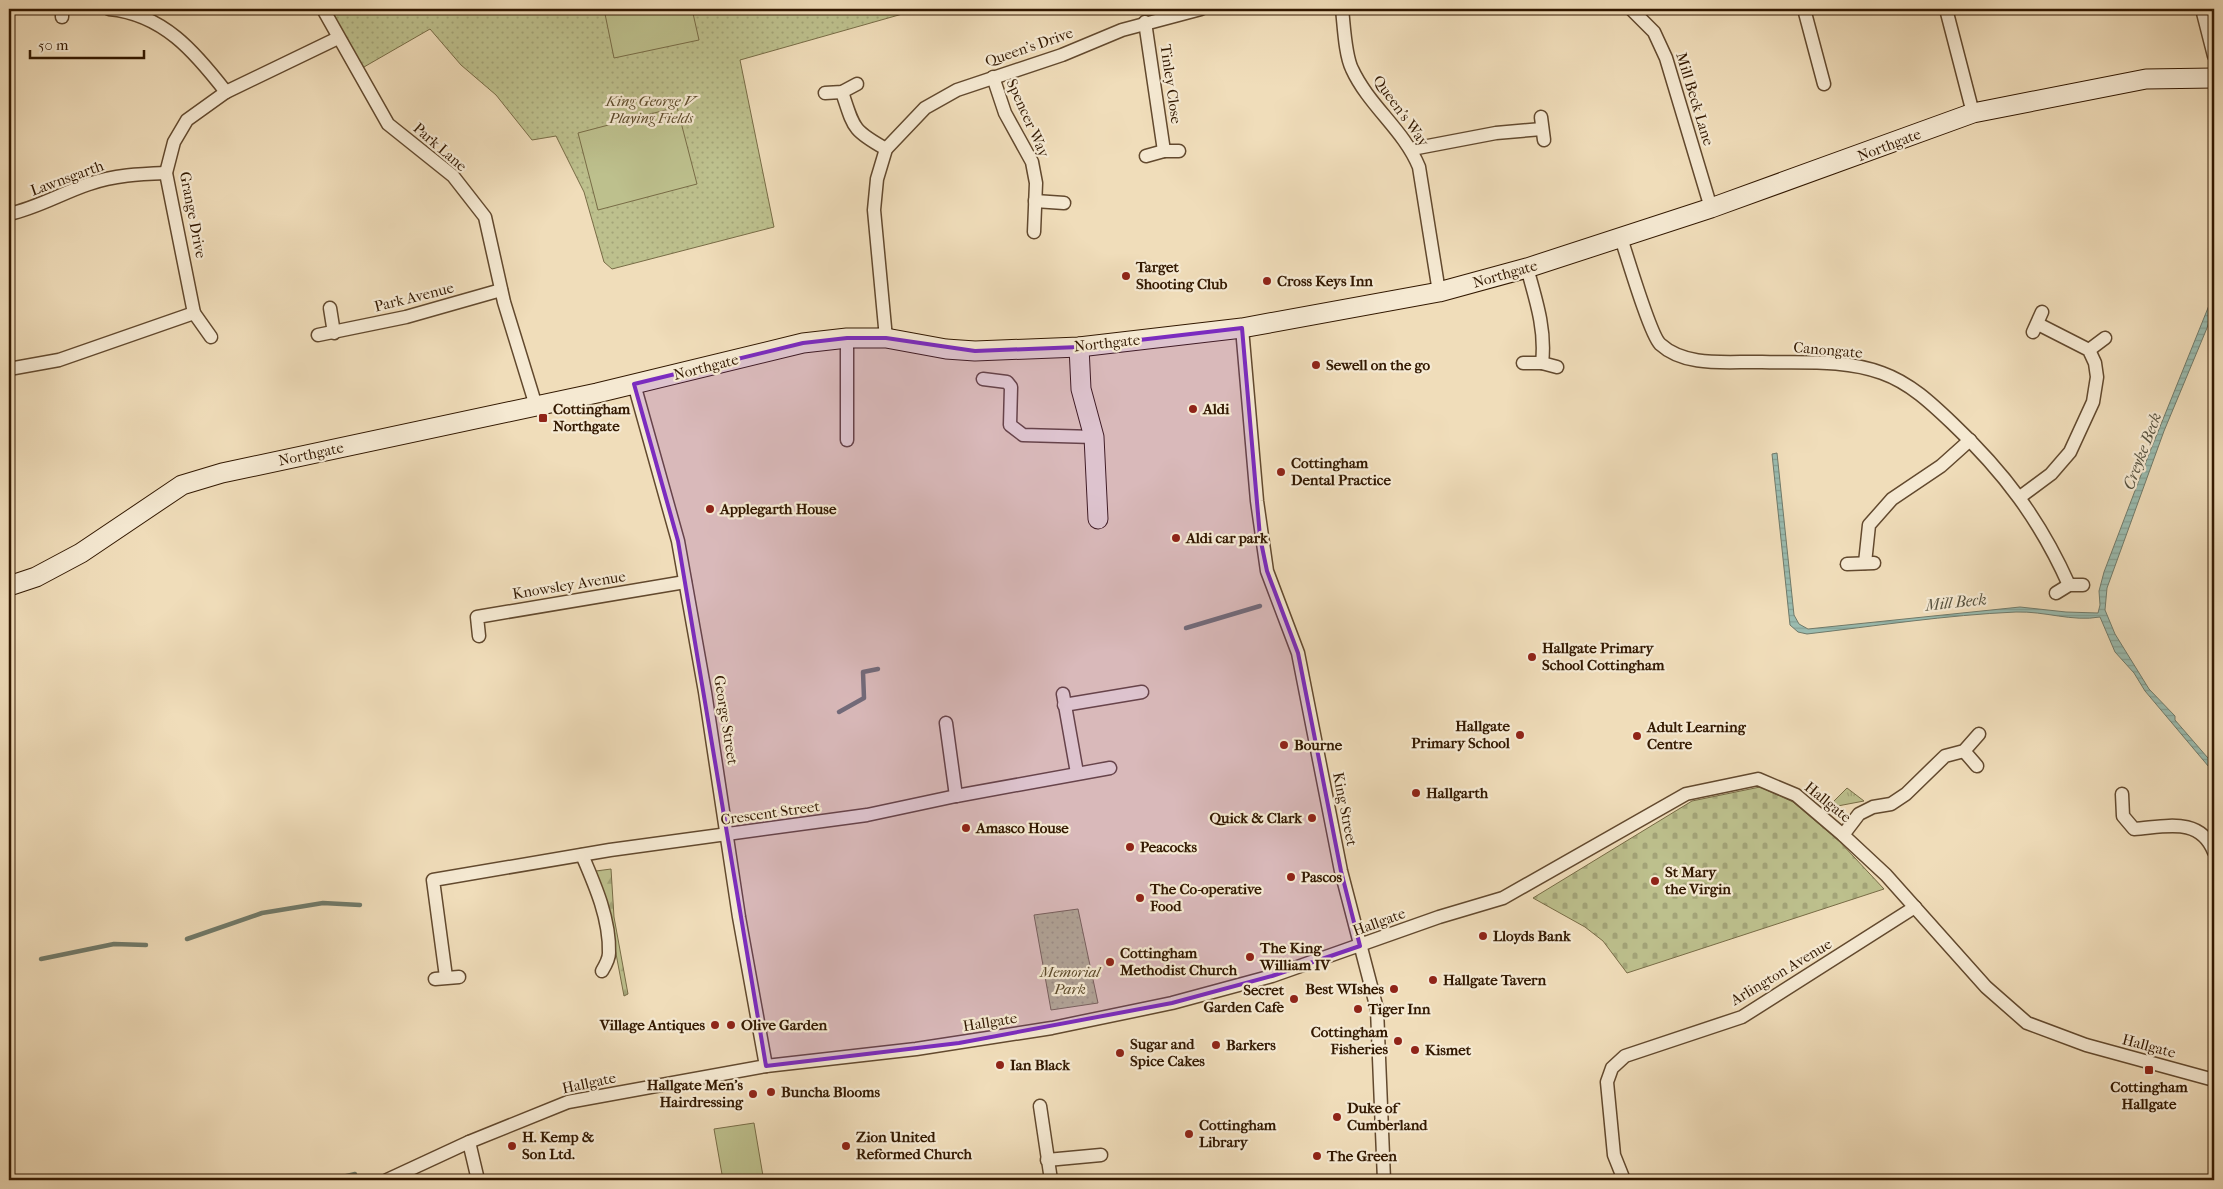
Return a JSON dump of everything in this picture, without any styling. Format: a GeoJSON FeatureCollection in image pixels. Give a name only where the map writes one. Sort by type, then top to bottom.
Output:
{"type":"FeatureCollection","features":[{"type":"Feature","properties":{"kind":"street"},"geometry":{"type":"LineString","coordinates":[[109,9],[121,10],[167,28],[201,59],[226,92]]}},
{"type":"Feature","properties":{"kind":"street","name":"Park Lane"},"geometry":{"type":"LineString","coordinates":[[323,9],[388,124],[452,176],[485,216],[501,290],[536,406]]}},
{"type":"Feature","properties":{"kind":"street","name":"Queen's Drive"},"geometry":{"type":"LineString","coordinates":[[886,338],[874,210],[877,179],[886,149],[925,108],[957,90],[1062,55],[1145,22],[1201,9]]}},
{"type":"Feature","properties":{"kind":"street","name":"Queen's Way"},"geometry":{"type":"LineString","coordinates":[[1342,9],[1351,68],[1375,105],[1412,149],[1420,167],[1439,292]]}},
{"type":"Feature","properties":{"kind":"street"},"geometry":{"type":"LineString","coordinates":[[1804,9],[1826,66],[1824,84]]}},
{"type":"Feature","properties":{"kind":"street"},"geometry":{"type":"LineString","coordinates":[[1946,9],[1973,113]]}},
{"type":"Feature","properties":{"kind":"street"},"geometry":{"type":"LineString","coordinates":[[2202,9],[2214,56]]}},
{"type":"Feature","properties":{"kind":"street","name":"Mill Beck Lane"},"geometry":{"type":"LineString","coordinates":[[1636,10],[1654,32],[1666,58],[1711,208]]}},
{"type":"Feature","properties":{"kind":"street","name":"Tinley Close"},"geometry":{"type":"LineString","coordinates":[[1145,22],[1164,152]]}},
{"type":"Feature","properties":{"kind":"street","name":"Grange Drive"},"geometry":{"type":"LineString","coordinates":[[211,336],[194,313],[166,173],[174,142],[187,120],[226,92],[338,38]]}},
{"type":"Feature","properties":{"kind":"street","name":"Spencer Way"},"geometry":{"type":"LineString","coordinates":[[993,77],[1005,113],[1032,162],[1036,183],[1034,232]]}},
{"type":"Feature","properties":{"kind":"street","name":"Northgate"},"geometry":{"type":"LineString","coordinates":[[9,586],[44,574],[81,553],[165,495],[195,480],[634,384],[803,343],[846,338],[886,338],[946,349],[976,351],[1079,347],[1242,328],[1439,292],[1527,268],[1711,208],[1973,113],[2146,79],[2214,78]]}},
{"type":"Feature","properties":{"kind":"street"},"geometry":{"type":"LineString","coordinates":[[825,93],[842,92],[857,84]]}},
{"type":"Feature","properties":{"kind":"street"},"geometry":{"type":"LineString","coordinates":[[842,92],[852,122],[862,136],[886,149]]}},
{"type":"Feature","properties":{"kind":"street"},"geometry":{"type":"LineString","coordinates":[[1412,149],[1496,133],[1542,128]]}},
{"type":"Feature","properties":{"kind":"street"},"geometry":{"type":"LineString","coordinates":[[1146,156],[1179,151]]}},
{"type":"Feature","properties":{"kind":"street","name":"Lawnsgarth"},"geometry":{"type":"LineString","coordinates":[[9,214],[24,211],[89,183],[127,174],[166,173]]}},
{"type":"Feature","properties":{"kind":"street"},"geometry":{"type":"LineString","coordinates":[[1035,201],[1064,203]]}},
{"type":"Feature","properties":{"kind":"street","name":"Canongate"},"geometry":{"type":"LineString","coordinates":[[1620,238],[1659,343],[1683,358],[1708,361],[1846,364],[1883,373],[1921,394],[1970,440],[2020,497],[2051,546],[2069,585]]}},
{"type":"Feature","properties":{"kind":"street"},"geometry":{"type":"LineString","coordinates":[[1527,268],[1540,313],[1544,346],[1542,363]]}},
{"type":"Feature","properties":{"kind":"street","name":"Park Avenue"},"geometry":{"type":"LineString","coordinates":[[318,335],[406,317],[501,290]]}},
{"type":"Feature","properties":{"kind":"street"},"geometry":{"type":"LineString","coordinates":[[330,308],[334,333]]}},
{"type":"Feature","properties":{"kind":"street"},"geometry":{"type":"LineString","coordinates":[[9,369],[59,360],[194,313]]}},
{"type":"Feature","properties":{"kind":"street"},"geometry":{"type":"LineString","coordinates":[[2020,497],[2051,474],[2070,452],[2093,402],[2097,378],[2095,364],[2089,350],[2038,322]]}},
{"type":"Feature","properties":{"kind":"street","name":"King Street"},"geometry":{"type":"LineString","coordinates":[[1242,328],[1262,545],[1267,571],[1298,653],[1341,871],[1378,1009],[1384,1180]]}},
{"type":"Feature","properties":{"kind":"street"},"geometry":{"type":"LineString","coordinates":[[846,338],[847,440]]}},
{"type":"Feature","properties":{"kind":"street"},"geometry":{"type":"LineString","coordinates":[[2089,350],[2105,338]]}},
{"type":"Feature","properties":{"kind":"street"},"geometry":{"type":"LineString","coordinates":[[1079,347],[1081,389],[1094,438],[1098,519]]}},
{"type":"Feature","properties":{"kind":"street"},"geometry":{"type":"LineString","coordinates":[[1523,363],[1542,363],[1557,367]]}},
{"type":"Feature","properties":{"kind":"street"},"geometry":{"type":"LineString","coordinates":[[983,379],[1007,382],[1012,387],[1010,425],[1023,436],[1094,438]]}},
{"type":"Feature","properties":{"kind":"street","name":"George Street"},"geometry":{"type":"LineString","coordinates":[[634,384],[678,541],[686,582],[728,835],[739,917],[766,1066]]}},
{"type":"Feature","properties":{"kind":"street"},"geometry":{"type":"LineString","coordinates":[[1847,564],[1869,563],[1869,525],[1892,499],[1941,466],[1970,440]]}},
{"type":"Feature","properties":{"kind":"street","name":"Knowsley Avenue"},"geometry":{"type":"LineString","coordinates":[[479,636],[477,617],[686,582]]}},
{"type":"Feature","properties":{"kind":"street"},"geometry":{"type":"LineString","coordinates":[[2056,593],[2069,585],[2083,585]]}},
{"type":"Feature","properties":{"kind":"street"},"geometry":{"type":"LineString","coordinates":[[1077,773],[1064,699],[1142,692]]}},
{"type":"Feature","properties":{"kind":"street"},"geometry":{"type":"LineString","coordinates":[[946,722],[956,796]]}},
{"type":"Feature","properties":{"kind":"street"},"geometry":{"type":"LineString","coordinates":[[1843,835],[1859,814],[1873,807],[1891,804],[1906,794],[1945,756],[1964,751],[1979,734]]}},
{"type":"Feature","properties":{"kind":"street"},"geometry":{"type":"LineString","coordinates":[[1964,751],[1977,766]]}},
{"type":"Feature","properties":{"kind":"street","name":"Crescent Street"},"geometry":{"type":"LineString","coordinates":[[459,976],[441,978],[433,880],[582,855],[867,815],[956,796],[1110,768]]}},
{"type":"Feature","properties":{"kind":"street","name":"Hallgate"},"geometry":{"type":"LineString","coordinates":[[387,1180],[469,1142],[568,1102],[766,1066],[959,1043],[1052,1028],[1172,1003],[1272,976],[1439,917],[1503,898],[1686,794],[1715,786],[1758,779],[1796,795],[1843,835],[1886,875],[1986,987],[2028,1023],[2094,1048],[2214,1080]]}},
{"type":"Feature","properties":{"kind":"street"},"geometry":{"type":"LineString","coordinates":[[2122,794],[2123,816],[2134,828],[2187,825],[2203,833],[2214,852]]}},
{"type":"Feature","properties":{"kind":"street"},"geometry":{"type":"LineString","coordinates":[[582,855],[597,889],[605,922],[609,954],[602,971]]}},
{"type":"Feature","properties":{"kind":"street","name":"Arlington Avenue"},"geometry":{"type":"LineString","coordinates":[[1624,1180],[1614,1155],[1607,1082],[1612,1068],[1625,1056],[1742,1017],[1915,907]]}},
{"type":"Feature","properties":{"kind":"street"},"geometry":{"type":"LineString","coordinates":[[1040,1106],[1051,1180]]}},
{"type":"Feature","properties":{"kind":"street"},"geometry":{"type":"LineString","coordinates":[[469,1142],[478,1180]]}},
{"type":"Feature","properties":{"kind":"street"},"geometry":{"type":"LineString","coordinates":[[1047,1160],[1101,1155]]}},
{"type":"Feature","properties":{"kind":"highlighted area"},"geometry":{"type":"Polygon","coordinates":[[[1242,328],[1260,537],[1267,571],[1298,653],[1341,871],[1360,946],[1272,976],[1172,1003],[959,1043],[766,1066],[678,541],[634,384],[803,343],[847,338],[886,338],[975,351],[1079,347],[1242,328]]]}},
{"type":"Feature","properties":{"kind":"green space","name":"King George V Playing Fields"},"geometry":{"type":"Polygon","coordinates":[[[324,9],[920,9],[740,60],[774,227],[612,269],[604,262],[584,192],[556,136],[532,140],[496,95],[461,65],[430,29],[357,71],[324,9]]]}},
{"type":"Feature","properties":{"kind":"green space"},"geometry":{"type":"Polygon","coordinates":[[[604,9],[692,9],[699,40],[614,58],[604,9]]]}},
{"type":"Feature","properties":{"kind":"green space"},"geometry":{"type":"Polygon","coordinates":[[[677,107],[697,184],[598,210],[578,133],[677,107]]]}},
{"type":"Feature","properties":{"kind":"green space"},"geometry":{"type":"Polygon","coordinates":[[[1760,787],[1793,802],[1839,841],[1884,889],[1627,973],[1603,941],[1585,927],[1533,898],[1692,801],[1760,787]]]}},
{"type":"Feature","properties":{"kind":"green space"},"geometry":{"type":"Polygon","coordinates":[[[1847,788],[1864,801],[1827,808],[1847,788]]]}},
{"type":"Feature","properties":{"kind":"green space"},"geometry":{"type":"Polygon","coordinates":[[[611,869],[614,917],[628,994],[624,996],[610,922],[596,871],[611,869]]]}},
{"type":"Feature","properties":{"kind":"green space","name":"Memorial Park"},"geometry":{"type":"Polygon","coordinates":[[[1078,909],[1098,1003],[1051,1010],[1034,915],[1078,909]]]}},
{"type":"Feature","properties":{"kind":"green space"},"geometry":{"type":"Polygon","coordinates":[[[754,1123],[763,1176],[723,1180],[714,1129],[754,1123]]]}},
{"type":"Feature","properties":{"kind":"water"},"geometry":{"type":"Polygon","coordinates":[[[2214,293],[2214,305],[2207,328],[2164,431],[2107,588],[2105,610],[2115,634],[2149,689],[2175,716],[2175,720],[2214,765],[2214,773],[2115,652],[2100,617],[2079,618],[2027,612],[1990,613],[1807,634],[1798,632],[1790,625],[1772,454],[1777,453],[1794,615],[1799,624],[1808,629],[2020,607],[2098,613],[2100,605],[2099,591],[2104,572],[2214,293]]]}},
{"type":"Feature","properties":{"kind":"waterway"},"geometry":{"type":"LineString","coordinates":[[1186,628],[1260,606]]}},
{"type":"Feature","properties":{"kind":"waterway"},"geometry":{"type":"LineString","coordinates":[[839,712],[864,698],[863,672],[878,669]]}},
{"type":"Feature","properties":{"kind":"waterway"},"geometry":{"type":"LineString","coordinates":[[187,939],[262,913],[323,903],[360,905]]}},
{"type":"Feature","properties":{"kind":"waterway"},"geometry":{"type":"LineString","coordinates":[[41,959],[114,944],[146,945]]}},
{"type":"Feature","properties":{"kind":"waterway"},"geometry":{"type":"LineString","coordinates":[[330,1180],[355,1174]]}},
{"type":"Feature","properties":{"kind":"place","name":"Target Shooting Club"},"geometry":{"type":"Point","coordinates":[1126,276]}},
{"type":"Feature","properties":{"kind":"place","name":"Cross Keys Inn"},"geometry":{"type":"Point","coordinates":[1267,281]}},
{"type":"Feature","properties":{"kind":"place","name":"Sewell on the go"},"geometry":{"type":"Point","coordinates":[1316,365]}},
{"type":"Feature","properties":{"kind":"place","name":"Aldi"},"geometry":{"type":"Point","coordinates":[1193,409]}},
{"type":"Feature","properties":{"kind":"place","name":"Cottingham Northgate"},"geometry":{"type":"Point","coordinates":[543,418]}},
{"type":"Feature","properties":{"kind":"place","name":"Cottingham Dental Practice"},"geometry":{"type":"Point","coordinates":[1281,472]}},
{"type":"Feature","properties":{"kind":"place","name":"Applegarth House"},"geometry":{"type":"Point","coordinates":[710,509]}},
{"type":"Feature","properties":{"kind":"place","name":"Aldi car park"},"geometry":{"type":"Point","coordinates":[1176,538]}},
{"type":"Feature","properties":{"kind":"place","name":"Hallgate Primary School Cottingham"},"geometry":{"type":"Point","coordinates":[1532,657]}},
{"type":"Feature","properties":{"kind":"place","name":"Hallgate Primary School"},"geometry":{"type":"Point","coordinates":[1520,735]}},
{"type":"Feature","properties":{"kind":"place","name":"Adult Learning Centre"},"geometry":{"type":"Point","coordinates":[1637,736]}},
{"type":"Feature","properties":{"kind":"place","name":"Bourne"},"geometry":{"type":"Point","coordinates":[1284,745]}},
{"type":"Feature","properties":{"kind":"place","name":"Hallgarth"},"geometry":{"type":"Point","coordinates":[1416,793]}},
{"type":"Feature","properties":{"kind":"place","name":"Quick & Clark"},"geometry":{"type":"Point","coordinates":[1312,818]}},
{"type":"Feature","properties":{"kind":"place","name":"Amasco House"},"geometry":{"type":"Point","coordinates":[966,828]}},
{"type":"Feature","properties":{"kind":"place","name":"Peacocks"},"geometry":{"type":"Point","coordinates":[1130,847]}},
{"type":"Feature","properties":{"kind":"place","name":"Pascos"},"geometry":{"type":"Point","coordinates":[1291,877]}},
{"type":"Feature","properties":{"kind":"place","name":"St Mary the Virgin"},"geometry":{"type":"Point","coordinates":[1655,881]}},
{"type":"Feature","properties":{"kind":"place","name":"The Co-operative Food"},"geometry":{"type":"Point","coordinates":[1140,898]}},
{"type":"Feature","properties":{"kind":"place","name":"Lloyds Bank"},"geometry":{"type":"Point","coordinates":[1483,936]}},
{"type":"Feature","properties":{"kind":"place","name":"The King William IV"},"geometry":{"type":"Point","coordinates":[1250,957]}},
{"type":"Feature","properties":{"kind":"place","name":"Cottingham Methodist Church"},"geometry":{"type":"Point","coordinates":[1110,962]}},
{"type":"Feature","properties":{"kind":"place","name":"Hallgate Tavern"},"geometry":{"type":"Point","coordinates":[1433,980]}},
{"type":"Feature","properties":{"kind":"place","name":"Best WIshes"},"geometry":{"type":"Point","coordinates":[1394,989]}},
{"type":"Feature","properties":{"kind":"place","name":"Secret Garden Cafe"},"geometry":{"type":"Point","coordinates":[1294,999]}},
{"type":"Feature","properties":{"kind":"place","name":"Tiger Inn"},"geometry":{"type":"Point","coordinates":[1358,1009]}},
{"type":"Feature","properties":{"kind":"place","name":"Village Antiques"},"geometry":{"type":"Point","coordinates":[715,1025]}},
{"type":"Feature","properties":{"kind":"place","name":"Olive Garden"},"geometry":{"type":"Point","coordinates":[731,1025]}},
{"type":"Feature","properties":{"kind":"place","name":"Cottingham Fisheries"},"geometry":{"type":"Point","coordinates":[1398,1041]}},
{"type":"Feature","properties":{"kind":"place","name":"Barkers"},"geometry":{"type":"Point","coordinates":[1216,1045]}},
{"type":"Feature","properties":{"kind":"place","name":"Kismet"},"geometry":{"type":"Point","coordinates":[1415,1050]}},
{"type":"Feature","properties":{"kind":"place","name":"Sugar and Spice Cakes"},"geometry":{"type":"Point","coordinates":[1120,1053]}},
{"type":"Feature","properties":{"kind":"place","name":"Ian Black"},"geometry":{"type":"Point","coordinates":[1000,1065]}},
{"type":"Feature","properties":{"kind":"place","name":"Cottingham Hallgate"},"geometry":{"type":"Point","coordinates":[2149,1070]}},
{"type":"Feature","properties":{"kind":"place","name":"Buncha Blooms"},"geometry":{"type":"Point","coordinates":[771,1092]}},
{"type":"Feature","properties":{"kind":"place","name":"Hallgate Men's Hairdressing"},"geometry":{"type":"Point","coordinates":[753,1094]}},
{"type":"Feature","properties":{"kind":"place","name":"Duke of Cumberland"},"geometry":{"type":"Point","coordinates":[1337,1117]}},
{"type":"Feature","properties":{"kind":"place","name":"Cottingham Library"},"geometry":{"type":"Point","coordinates":[1189,1134]}},
{"type":"Feature","properties":{"kind":"place","name":"H. Kemp & Son Ltd."},"geometry":{"type":"Point","coordinates":[512,1146]}},
{"type":"Feature","properties":{"kind":"place","name":"Zion United Reformed Church"},"geometry":{"type":"Point","coordinates":[846,1146]}},
{"type":"Feature","properties":{"kind":"place","name":"The Green"},"geometry":{"type":"Point","coordinates":[1317,1156]}},
{"type":"Feature","properties":{"kind":"water label","name":"Creyke Beck"},"geometry":{"type":"Point","coordinates":[2142,451]}},
{"type":"Feature","properties":{"kind":"water label","name":"Mill Beck"},"geometry":{"type":"Point","coordinates":[1956,602]}}]}
